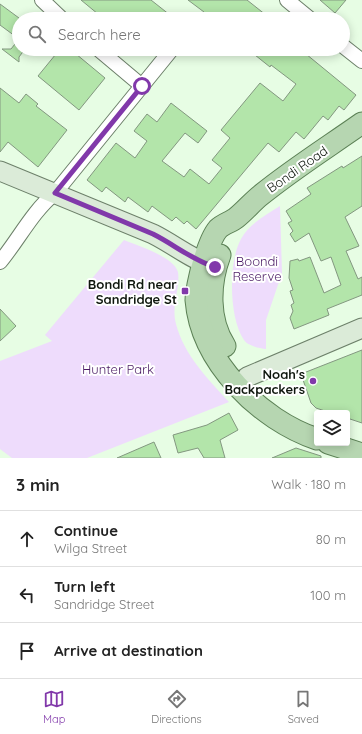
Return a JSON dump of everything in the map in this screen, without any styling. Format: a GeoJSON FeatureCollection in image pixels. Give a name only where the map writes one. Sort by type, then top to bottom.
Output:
{"type":"FeatureCollection","features":[{"type":"Feature","properties":{"kind":"main road","name":"Bondi Road"},"geometry":{"type":"LineString","coordinates":[[243,382],[210,349],[199,323],[196,299],[209,265],[236,218],[260,195],[362,123]]}},
{"type":"Feature","properties":{"kind":"main road"},"geometry":{"type":"LineString","coordinates":[[243,382],[284,408],[314,423]]}},
{"type":"Feature","properties":{"kind":"main road"},"geometry":{"type":"LineString","coordinates":[[243,382],[276,419],[293,430],[314,438]]}},
{"type":"Feature","properties":{"kind":"main road"},"geometry":{"type":"LineString","coordinates":[[350,436],[362,440]]}},
{"type":"Feature","properties":{"kind":"main road"},"geometry":{"type":"LineString","coordinates":[[337,446],[362,454]]}},
{"type":"Feature","properties":{"kind":"street"},"geometry":{"type":"LineString","coordinates":[[42,0],[55,12]]}},
{"type":"Feature","properties":{"kind":"street"},"geometry":{"type":"LineString","coordinates":[[287,0],[302,12]]}},
{"type":"Feature","properties":{"kind":"street"},"geometry":{"type":"LineString","coordinates":[[350,52],[362,61]]}},
{"type":"Feature","properties":{"kind":"street"},"geometry":{"type":"LineString","coordinates":[[106,56],[142,86]]}},
{"type":"Feature","properties":{"kind":"street"},"geometry":{"type":"LineString","coordinates":[[0,262],[16,243],[22,230],[41,206],[55,193],[166,56]]}},
{"type":"Feature","properties":{"kind":"street"},"geometry":{"type":"LineString","coordinates":[[0,171],[153,234],[209,265]]}},
{"type":"Feature","properties":{"kind":"street"},"geometry":{"type":"LineString","coordinates":[[243,382],[362,328]]}},
{"type":"Feature","properties":{"kind":"green space","name":"Boondi Reserve"},"geometry":{"type":"Polygon","coordinates":[[[280,206],[282,273],[266,320],[266,349],[248,344],[239,331],[233,305],[232,276],[237,249],[244,234],[258,220],[280,206]]]}},
{"type":"Feature","properties":{"kind":"green space","name":"Hunter Park"},"geometry":{"type":"Polygon","coordinates":[[[124,240],[162,256],[175,266],[178,272],[178,284],[175,303],[175,316],[180,335],[198,366],[229,402],[87,458],[12,458],[0,449],[0,361],[52,341],[45,335],[124,240]]]}},
{"type":"Feature","properties":{"kind":"building"},"geometry":{"type":"Polygon","coordinates":[[[81,0],[151,0],[166,12],[96,12],[81,0]]]}},
{"type":"Feature","properties":{"kind":"building"},"geometry":{"type":"Polygon","coordinates":[[[188,0],[247,0],[262,12],[204,12],[188,0]]]}},
{"type":"Feature","properties":{"kind":"building"},"geometry":{"type":"Polygon","coordinates":[[[320,0],[346,0],[336,12],[334,12],[320,0]]]}},
{"type":"Feature","properties":{"kind":"building"},"geometry":{"type":"Polygon","coordinates":[[[0,4],[12,13],[12,34],[0,25],[0,4]]]}},
{"type":"Feature","properties":{"kind":"building"},"geometry":{"type":"Polygon","coordinates":[[[12,48],[12,56],[20,56],[19,62],[2,49],[12,48]]]}},
{"type":"Feature","properties":{"kind":"building"},"geometry":{"type":"Polygon","coordinates":[[[54,56],[78,56],[105,78],[79,110],[38,76],[54,56]]]}},
{"type":"Feature","properties":{"kind":"building"},"geometry":{"type":"Polygon","coordinates":[[[256,56],[308,56],[356,95],[344,110],[339,106],[328,120],[323,116],[304,139],[296,132],[279,152],[268,143],[196,229],[187,221],[184,224],[176,217],[172,221],[152,206],[148,212],[128,197],[125,202],[106,187],[102,192],[87,180],[116,143],[135,158],[147,141],[134,131],[147,114],[157,122],[171,103],[207,131],[198,143],[185,133],[162,161],[184,177],[190,169],[209,184],[222,168],[212,160],[230,138],[221,130],[260,83],[283,101],[296,84],[271,65],[270,67],[256,56]]]}},
{"type":"Feature","properties":{"kind":"building"},"geometry":{"type":"Polygon","coordinates":[[[0,88],[19,103],[26,94],[38,104],[36,106],[67,130],[38,167],[8,142],[0,152],[0,88]]]}},
{"type":"Feature","properties":{"kind":"building"},"geometry":{"type":"Polygon","coordinates":[[[362,156],[362,206],[345,217],[359,246],[346,251],[358,279],[362,277],[362,295],[327,309],[329,315],[294,329],[290,318],[293,311],[291,305],[294,303],[290,291],[293,290],[289,278],[290,261],[298,259],[299,261],[310,257],[324,293],[341,285],[331,257],[321,261],[309,233],[295,242],[290,234],[293,231],[288,223],[292,221],[286,211],[311,194],[307,188],[342,166],[343,168],[362,156]]]}},
{"type":"Feature","properties":{"kind":"building"},"geometry":{"type":"Polygon","coordinates":[[[0,309],[16,326],[0,341],[0,309]]]}},
{"type":"Feature","properties":{"kind":"building"},"geometry":{"type":"Polygon","coordinates":[[[362,350],[362,423],[350,419],[350,410],[322,410],[316,408],[311,403],[301,374],[362,350]]]}},
{"type":"Feature","properties":{"kind":"building"},"geometry":{"type":"Polygon","coordinates":[[[229,413],[238,430],[220,440],[225,458],[204,458],[198,448],[178,453],[173,435],[207,425],[229,413]]]}},
{"type":"Feature","properties":{"kind":"building"},"geometry":{"type":"Polygon","coordinates":[[[154,442],[161,458],[117,458],[154,442]]]}},
{"type":"Feature","properties":{"kind":"building"},"geometry":{"type":"Polygon","coordinates":[[[296,448],[321,456],[321,458],[272,458],[296,448]]]}},
{"type":"Feature","properties":{"kind":"place","name":"Bondi Rd near Sandridge St"},"geometry":{"type":"Point","coordinates":[185,291]}},
{"type":"Feature","properties":{"kind":"place","name":"Noah's Backpackers"},"geometry":{"type":"Point","coordinates":[313,381]}},
{"type":"Feature","properties":{"kind":"route"},"geometry":{"type":"LineString","coordinates":[[142,86],[55,193],[153,234],[168,241],[192,258],[215,267]]}}]}
